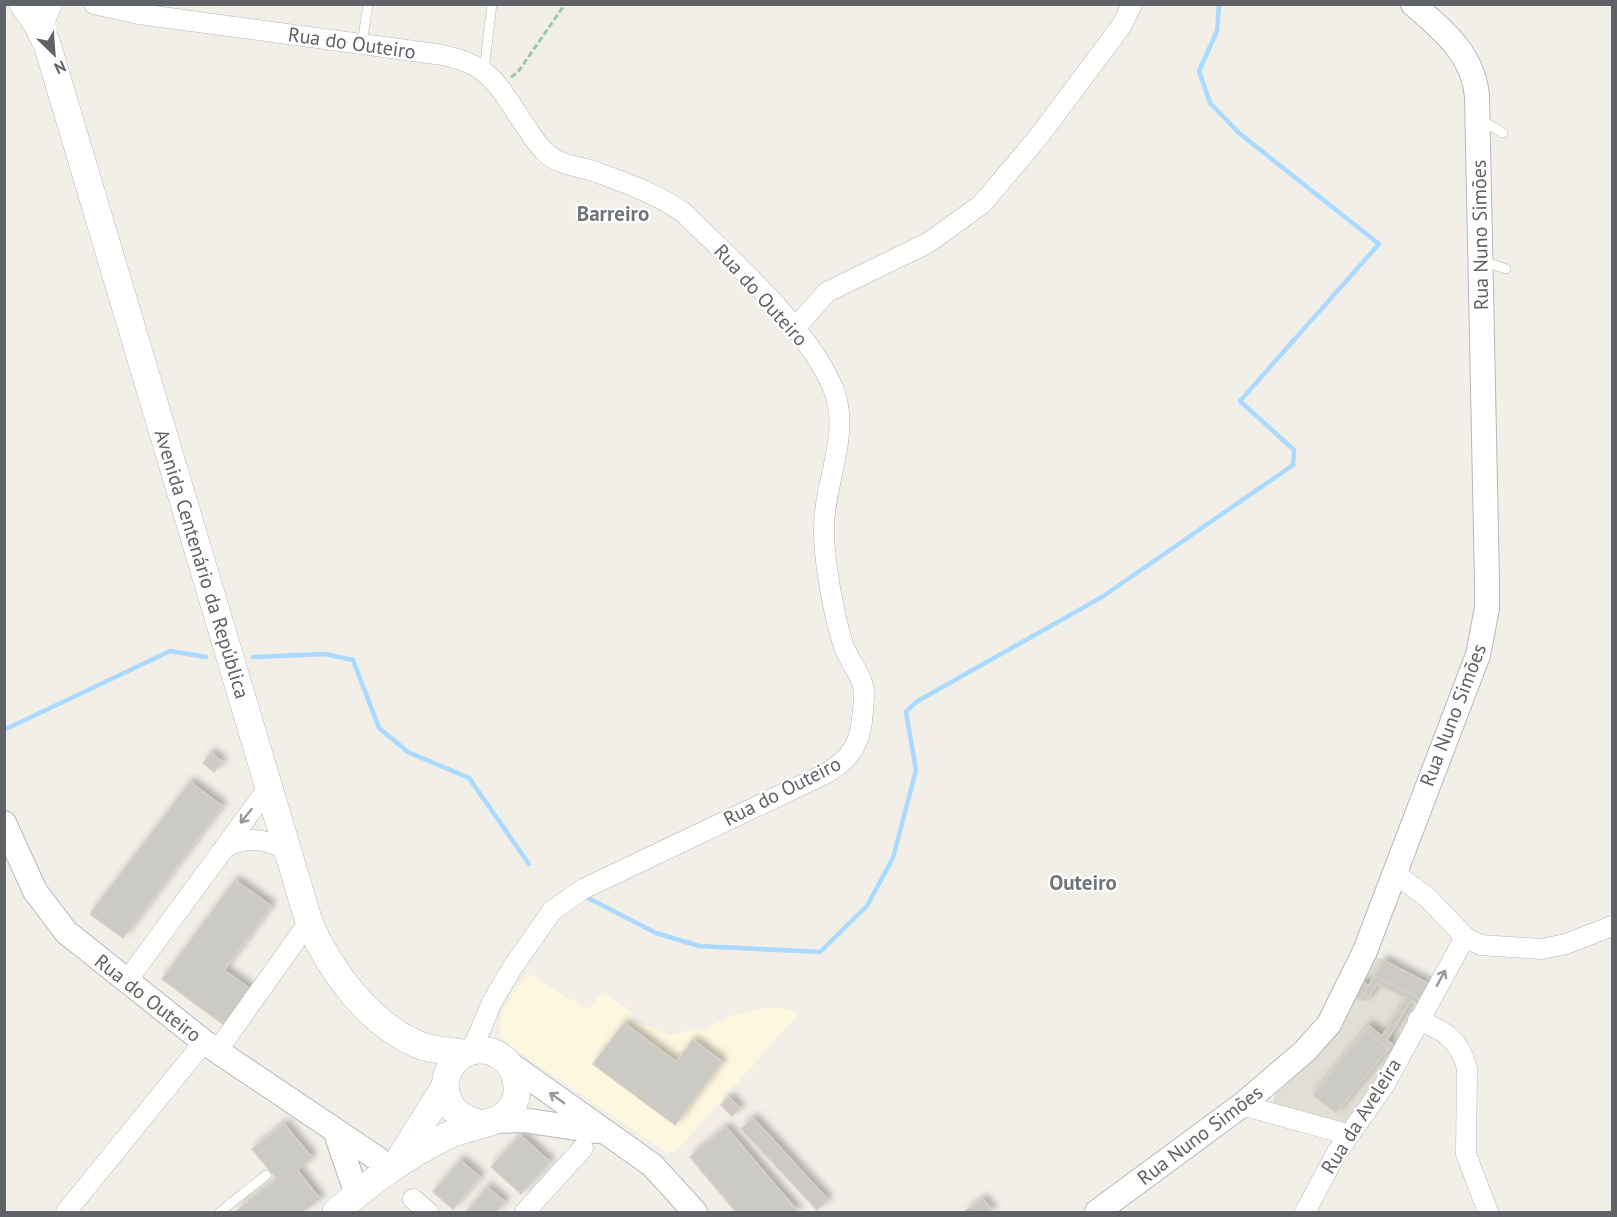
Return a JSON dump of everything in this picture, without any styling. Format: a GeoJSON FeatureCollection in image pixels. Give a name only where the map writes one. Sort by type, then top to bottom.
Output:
{"type":"FeatureCollection","features":[{"type":"Feature","properties":{"kind":"main road","name":"Avenida Centenário da República"},"geometry":{"type":"LineString","coordinates":[[23,4],[36,22],[47,44],[309,922],[325,954],[352,992],[378,1017],[420,1046],[445,1084]]}},
{"type":"Feature","properties":{"kind":"main road","name":"Avenida Centenário da República"},"geometry":{"type":"LineString","coordinates":[[420,1046],[468,1053]]}},
{"type":"Feature","properties":{"kind":"main road"},"geometry":{"type":"LineString","coordinates":[[336,1212],[392,1166],[458,1131],[504,1115],[516,1096],[515,1074],[504,1059],[489,1051],[468,1053],[452,1065],[445,1084],[392,1166]]}},
{"type":"Feature","properties":{"kind":"main road"},"geometry":{"type":"LineString","coordinates":[[445,1084],[451,1108],[459,1116],[487,1122]]}},
{"type":"Feature","properties":{"kind":"street","name":"Avenida Centenário da República"},"geometry":{"type":"LineString","coordinates":[[47,44],[44,23],[52,4]]}},
{"type":"Feature","properties":{"kind":"street","name":"Rua do Outeiro"},"geometry":{"type":"LineString","coordinates":[[94,4],[461,58],[484,70],[499,86],[546,154],[558,161],[592,171],[670,202],[684,213],[795,328],[828,376],[840,412],[840,432],[825,506],[824,530],[842,638],[865,692],[860,736],[855,748],[847,758],[827,773],[703,831],[568,899],[552,911],[492,1002],[468,1053]]}},
{"type":"Feature","properties":{"kind":"street"},"geometry":{"type":"LineString","coordinates":[[795,328],[827,292],[928,243],[982,204],[1040,135],[1122,25],[1132,4]]}},
{"type":"Feature","properties":{"kind":"street","name":"Rua Nuno Simões"},"geometry":{"type":"LineString","coordinates":[[1097,1212],[1242,1105],[1287,1068],[1329,1024],[1360,961],[1478,655],[1485,620],[1487,582],[1476,84],[1468,61],[1447,34],[1413,4]]}},
{"type":"Feature","properties":{"kind":"street"},"geometry":{"type":"LineString","coordinates":[[126,982],[269,787]]}},
{"type":"Feature","properties":{"kind":"street","name":"Rua do Outeiro"},"geometry":{"type":"LineString","coordinates":[[4,823],[34,891],[57,923],[126,982],[211,1047],[336,1133],[392,1166]]}},
{"type":"Feature","properties":{"kind":"street"},"geometry":{"type":"LineString","coordinates":[[226,847],[243,840],[256,839],[287,849]]}},
{"type":"Feature","properties":{"kind":"street"},"geometry":{"type":"LineString","coordinates":[[1395,874],[1442,911],[1465,937],[1480,945],[1542,949],[1566,944],[1612,926]]}},
{"type":"Feature","properties":{"kind":"street"},"geometry":{"type":"LineString","coordinates":[[66,1212],[211,1047],[309,922]]}},
{"type":"Feature","properties":{"kind":"street","name":"Rua da Aveleira"},"geometry":{"type":"LineString","coordinates":[[1305,1212],[1326,1170],[1385,1084],[1465,937]]}},
{"type":"Feature","properties":{"kind":"street","name":"Rua do Outeiro"},"geometry":{"type":"LineString","coordinates":[[492,1002],[489,1026],[492,1042],[504,1059]]}},
{"type":"Feature","properties":{"kind":"street"},"geometry":{"type":"LineString","coordinates":[[1418,1020],[1448,1034],[1464,1056],[1467,1068],[1466,1154],[1488,1212]]}},
{"type":"Feature","properties":{"kind":"street"},"geometry":{"type":"LineString","coordinates":[[504,1059],[660,1172],[695,1212]]}},
{"type":"Feature","properties":{"kind":"street"},"geometry":{"type":"LineString","coordinates":[[1242,1105],[1350,1135]]}},
{"type":"Feature","properties":{"kind":"street"},"geometry":{"type":"LineString","coordinates":[[487,1122],[523,1120],[604,1132]]}},
{"type":"Feature","properties":{"kind":"street"},"geometry":{"type":"LineString","coordinates":[[336,1133],[353,1183],[359,1192]]}},
{"type":"Feature","properties":{"kind":"street"},"geometry":{"type":"LineString","coordinates":[[525,1212],[583,1148]]}},
{"type":"Feature","properties":{"kind":"street"},"geometry":{"type":"LineString","coordinates":[[413,1199],[428,1212]]}},
{"type":"Feature","properties":{"kind":"lane"},"geometry":{"type":"LineString","coordinates":[[362,44],[368,4]]}},
{"type":"Feature","properties":{"kind":"lane"},"geometry":{"type":"LineString","coordinates":[[484,70],[492,4]]}},
{"type":"Feature","properties":{"kind":"lane"},"geometry":{"type":"LineString","coordinates":[[1478,119],[1503,133]]}},
{"type":"Feature","properties":{"kind":"lane"},"geometry":{"type":"LineString","coordinates":[[1481,260],[1506,269]]}},
{"type":"Feature","properties":{"kind":"lane"},"geometry":{"type":"LineString","coordinates":[[220,1212],[266,1175]]}},
{"type":"Feature","properties":{"kind":"path"},"geometry":{"type":"LineString","coordinates":[[499,86],[518,72],[565,4]]}},
{"type":"Feature","properties":{"kind":"shaded area"},"geometry":{"type":"Polygon","coordinates":[[[1373,955],[1431,985],[1397,1055],[1347,1126],[1274,1107],[1272,1103],[1275,1095],[1327,1045],[1340,1029],[1373,955]]]}},
{"type":"Feature","properties":{"kind":"shaded area"},"geometry":{"type":"Polygon","coordinates":[[[527,973],[588,1010],[602,992],[634,1013],[631,1019],[669,1035],[705,1028],[733,1015],[764,1008],[783,1008],[799,1013],[677,1151],[667,1153],[509,1045],[501,1034],[502,1012],[527,973]]]}},
{"type":"Feature","properties":{"kind":"building"},"geometry":{"type":"Polygon","coordinates":[[[211,753],[222,762],[214,772],[203,763],[211,753]]]}},
{"type":"Feature","properties":{"kind":"building"},"geometry":{"type":"Polygon","coordinates":[[[190,782],[222,806],[123,938],[90,914],[190,782]]]}},
{"type":"Feature","properties":{"kind":"building"},"geometry":{"type":"Polygon","coordinates":[[[235,880],[271,906],[224,970],[254,992],[228,1028],[162,979],[235,880]]]}},
{"type":"Feature","properties":{"kind":"building"},"geometry":{"type":"Polygon","coordinates":[[[1383,960],[1431,985],[1423,1000],[1374,976],[1383,960]]]}},
{"type":"Feature","properties":{"kind":"building"},"geometry":{"type":"Polygon","coordinates":[[[1374,976],[1423,1000],[1419,1005],[1411,1001],[1387,1040],[1392,1044],[1388,1049],[1365,1030],[1369,1026],[1382,1036],[1406,998],[1377,984],[1366,1001],[1361,1000],[1374,976]]]}},
{"type":"Feature","properties":{"kind":"building"},"geometry":{"type":"Polygon","coordinates":[[[1362,982],[1368,985],[1361,1000],[1355,997],[1362,982]]]}},
{"type":"Feature","properties":{"kind":"building"},"geometry":{"type":"Polygon","coordinates":[[[624,1023],[676,1062],[693,1040],[722,1062],[675,1125],[593,1064],[624,1023]]]}},
{"type":"Feature","properties":{"kind":"building"},"geometry":{"type":"Polygon","coordinates":[[[1365,1030],[1388,1049],[1336,1113],[1313,1095],[1365,1030]]]}},
{"type":"Feature","properties":{"kind":"building"},"geometry":{"type":"Polygon","coordinates":[[[729,1097],[740,1109],[732,1116],[721,1105],[729,1097]]]}},
{"type":"Feature","properties":{"kind":"building"},"geometry":{"type":"Polygon","coordinates":[[[753,1118],[828,1200],[817,1210],[741,1129],[753,1118]]]}},
{"type":"Feature","properties":{"kind":"building"},"geometry":{"type":"Polygon","coordinates":[[[284,1124],[312,1158],[297,1170],[320,1199],[302,1212],[235,1212],[277,1179],[252,1149],[284,1124]]]}},
{"type":"Feature","properties":{"kind":"building"},"geometry":{"type":"Polygon","coordinates":[[[726,1127],[798,1212],[736,1212],[690,1157],[726,1127]]]}},
{"type":"Feature","properties":{"kind":"building"},"geometry":{"type":"Polygon","coordinates":[[[520,1135],[550,1162],[521,1194],[491,1167],[520,1135]]]}},
{"type":"Feature","properties":{"kind":"building"},"geometry":{"type":"Polygon","coordinates":[[[460,1160],[480,1177],[453,1209],[433,1192],[460,1160]]]}},
{"type":"Feature","properties":{"kind":"building"},"geometry":{"type":"Polygon","coordinates":[[[487,1187],[505,1202],[496,1212],[466,1212],[487,1187]]]}},
{"type":"Feature","properties":{"kind":"building"},"geometry":{"type":"Polygon","coordinates":[[[983,1199],[993,1212],[964,1212],[983,1199]]]}},
{"type":"Feature","properties":{"kind":"waterway"},"geometry":{"type":"LineString","coordinates":[[588,898],[656,933],[699,946],[820,952],[867,906],[893,858],[916,770],[906,712],[916,702],[1102,597],[1293,465],[1294,450],[1240,401],[1379,244],[1239,133],[1210,103],[1199,71],[1217,31],[1219,4]]}},
{"type":"Feature","properties":{"kind":"waterway"},"geometry":{"type":"LineString","coordinates":[[4,730],[170,651],[206,657]]}},
{"type":"Feature","properties":{"kind":"waterway"},"geometry":{"type":"LineString","coordinates":[[253,657],[325,654],[353,660],[379,728],[408,752],[469,778],[529,864]]}},
{"type":"Feature","properties":{"kind":"district","name":"Barreiro"},"geometry":{"type":"Point","coordinates":[613,213]}},
{"type":"Feature","properties":{"kind":"district","name":"Outeiro"},"geometry":{"type":"Point","coordinates":[1083,882]}}]}
